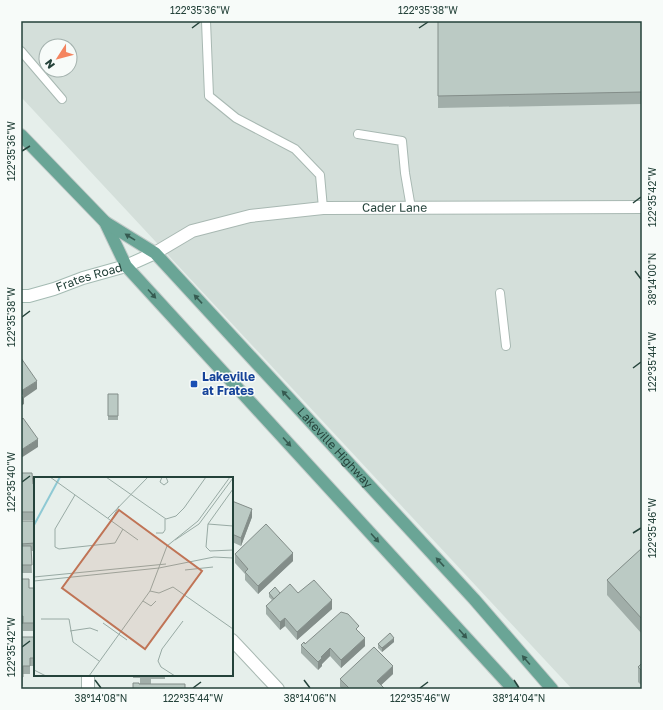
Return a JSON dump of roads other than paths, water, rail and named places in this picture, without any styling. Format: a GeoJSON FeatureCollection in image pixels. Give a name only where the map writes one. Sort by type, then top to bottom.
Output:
{"type":"FeatureCollection","features":[{"type":"Feature","properties":{"kind":"main road","name":"Lakeville Highway"},"geometry":{"type":"LineString","coordinates":[[21,135],[105,222],[155,253],[474,599],[552,689]]}},
{"type":"Feature","properties":{"kind":"main road","name":"Lakeville Highway"},"geometry":{"type":"LineString","coordinates":[[105,222],[126,266],[513,689]]}},
{"type":"Feature","properties":{"kind":"street","name":"Cader Lane"},"geometry":{"type":"LineString","coordinates":[[155,253],[192,231],[250,216],[323,208],[642,207]]}},
{"type":"Feature","properties":{"kind":"street","name":"Frates Road"},"geometry":{"type":"LineString","coordinates":[[21,296],[29,296],[54,289],[82,278],[126,266],[155,253]]}},
{"type":"Feature","properties":{"kind":"street"},"geometry":{"type":"LineString","coordinates":[[233,641],[278,689]]}},
{"type":"Feature","properties":{"kind":"street"},"geometry":{"type":"LineString","coordinates":[[88,676],[88,689]]}},
{"type":"Feature","properties":{"kind":"lane"},"geometry":{"type":"LineString","coordinates":[[206,21],[209,96],[236,118],[295,149],[320,175],[323,208]]}},
{"type":"Feature","properties":{"kind":"lane"},"geometry":{"type":"LineString","coordinates":[[21,51],[62,99]]}},
{"type":"Feature","properties":{"kind":"lane"},"geometry":{"type":"LineString","coordinates":[[358,134],[402,141],[405,173],[411,208]]}},
{"type":"Feature","properties":{"kind":"lane"},"geometry":{"type":"LineString","coordinates":[[500,293],[506,346]]}},
{"type":"Feature","properties":{"kind":"place","name":"Lakeville at Frates"},"geometry":{"type":"Point","coordinates":[194,384]}}]}
